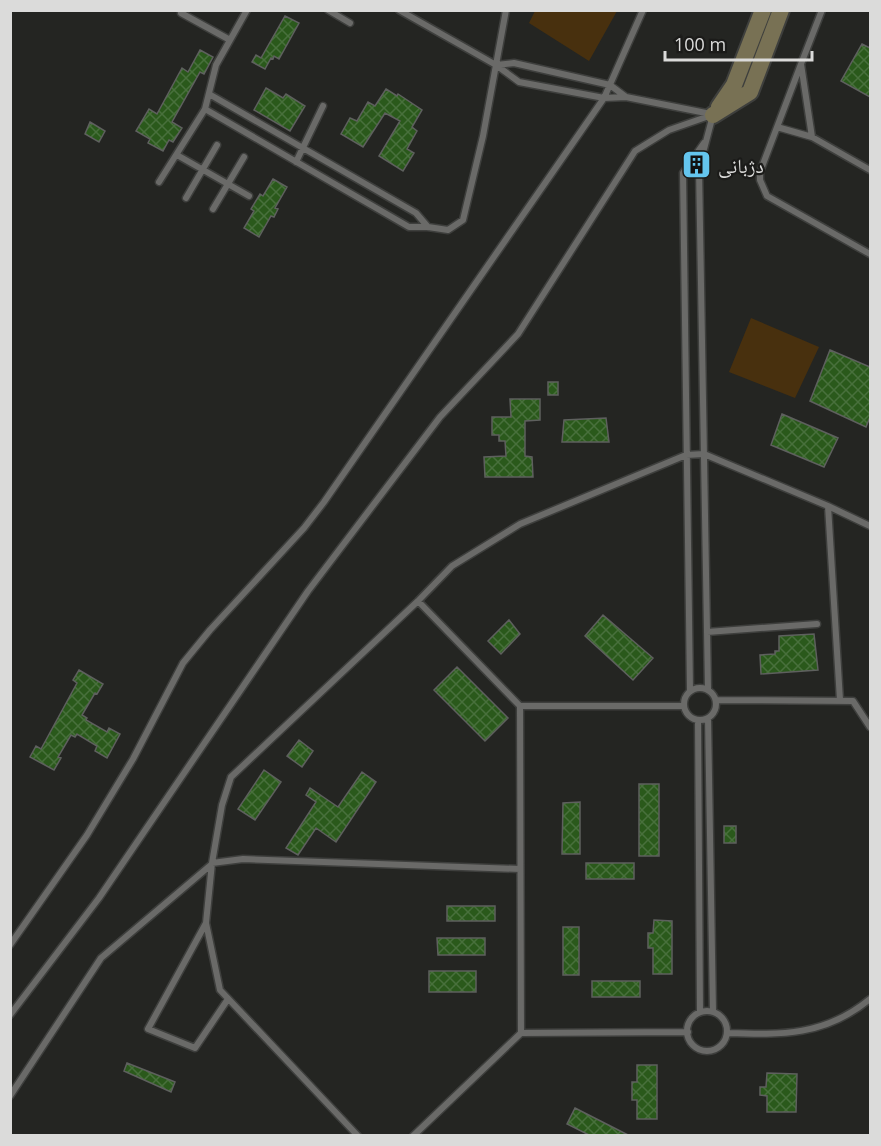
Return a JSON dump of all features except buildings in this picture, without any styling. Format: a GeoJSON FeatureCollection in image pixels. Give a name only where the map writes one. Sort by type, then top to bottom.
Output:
{"type":"FeatureCollection","features":[{"type":"Feature","properties":{"kind":"main road"},"geometry":{"type":"LineString","coordinates":[[713,115],[734,86],[763,10]]}},
{"type":"Feature","properties":{"kind":"main road"},"geometry":{"type":"LineString","coordinates":[[713,115],[750,92],[781,10]]}},
{"type":"Feature","properties":{"kind":"lane"},"geometry":{"type":"LineString","coordinates":[[159,182],[205,109],[216,65],[247,10]]}},
{"type":"Feature","properties":{"kind":"lane"},"geometry":{"type":"LineString","coordinates":[[328,10],[350,23]]}},
{"type":"Feature","properties":{"kind":"lane"},"geometry":{"type":"LineString","coordinates":[[399,10],[496,65],[519,82],[604,98],[626,97],[713,115]]}},
{"type":"Feature","properties":{"kind":"lane"},"geometry":{"type":"LineString","coordinates":[[205,109],[409,227],[448,230],[463,220],[483,136],[506,10]]}},
{"type":"Feature","properties":{"kind":"lane"},"geometry":{"type":"LineString","coordinates":[[10,945],[87,835],[128,769],[183,663],[210,630],[304,528],[324,502],[604,98],[643,10]]}},
{"type":"Feature","properties":{"kind":"lane"},"geometry":{"type":"LineString","coordinates":[[822,10],[760,172],[760,180],[767,196],[870,254]]}},
{"type":"Feature","properties":{"kind":"lane"},"geometry":{"type":"LineString","coordinates":[[181,13],[230,40]]}},
{"type":"Feature","properties":{"kind":"lane"},"geometry":{"type":"LineString","coordinates":[[496,65],[514,63],[610,85],[626,97]]}},
{"type":"Feature","properties":{"kind":"lane"},"geometry":{"type":"LineString","coordinates":[[801,64],[812,137]]}},
{"type":"Feature","properties":{"kind":"lane"},"geometry":{"type":"LineString","coordinates":[[209,93],[416,213],[428,227]]}},
{"type":"Feature","properties":{"kind":"lane"},"geometry":{"type":"LineString","coordinates":[[296,162],[323,106]]}},
{"type":"Feature","properties":{"kind":"lane"},"geometry":{"type":"LineString","coordinates":[[708,689],[699,687],[690,690],[685,697],[684,706],[688,716],[698,720],[708,718],[715,710],[716,700],[708,689],[699,168],[713,115]]}},
{"type":"Feature","properties":{"kind":"lane"},"geometry":{"type":"LineString","coordinates":[[10,1015],[99,898],[308,591],[440,417],[518,334],[635,151],[669,130],[713,115]]}},
{"type":"Feature","properties":{"kind":"lane"},"geometry":{"type":"LineString","coordinates":[[777,127],[812,137],[870,170]]}},
{"type":"Feature","properties":{"kind":"lane"},"geometry":{"type":"LineString","coordinates":[[690,690],[682,173],[707,140]]}},
{"type":"Feature","properties":{"kind":"lane"},"geometry":{"type":"LineString","coordinates":[[186,198],[217,145]]}},
{"type":"Feature","properties":{"kind":"lane"},"geometry":{"type":"LineString","coordinates":[[177,155],[249,196]]}},
{"type":"Feature","properties":{"kind":"lane"},"geometry":{"type":"LineString","coordinates":[[213,209],[244,157]]}},
{"type":"Feature","properties":{"kind":"lane"},"geometry":{"type":"LineString","coordinates":[[358,1136],[220,990],[206,922],[212,864],[222,805],[231,777],[418,601],[452,566],[520,524],[686,455],[704,454],[870,526]]}},
{"type":"Feature","properties":{"kind":"lane"},"geometry":{"type":"LineString","coordinates":[[828,506],[840,700]]}},
{"type":"Feature","properties":{"kind":"lane"},"geometry":{"type":"LineString","coordinates":[[418,601],[520,706],[521,1033]]}},
{"type":"Feature","properties":{"kind":"lane"},"geometry":{"type":"LineString","coordinates":[[707,632],[817,624]]}},
{"type":"Feature","properties":{"kind":"lane"},"geometry":{"type":"LineString","coordinates":[[716,700],[853,701],[870,727]]}},
{"type":"Feature","properties":{"kind":"lane"},"geometry":{"type":"LineString","coordinates":[[520,706],[684,706]]}},
{"type":"Feature","properties":{"kind":"lane"},"geometry":{"type":"LineString","coordinates":[[708,718],[713,1011]]}},
{"type":"Feature","properties":{"kind":"lane"},"geometry":{"type":"LineString","coordinates":[[698,720],[700,1012]]}},
{"type":"Feature","properties":{"kind":"lane"},"geometry":{"type":"LineString","coordinates":[[10,1096],[101,958],[212,864],[243,860],[520,868]]}},
{"type":"Feature","properties":{"kind":"lane"},"geometry":{"type":"LineString","coordinates":[[206,922],[148,1029],[195,1048],[228,999]]}},
{"type":"Feature","properties":{"kind":"lane"},"geometry":{"type":"LineString","coordinates":[[727,1033],[806,1032],[835,1022],[870,999]]}},
{"type":"Feature","properties":{"kind":"lane"},"geometry":{"type":"LineString","coordinates":[[713,1011],[724,1020],[727,1033],[725,1039],[716,1048],[704,1050],[693,1044],[688,1032],[691,1020],[700,1012],[713,1011]]}},
{"type":"Feature","properties":{"kind":"lane"},"geometry":{"type":"LineString","coordinates":[[413,1136],[521,1033],[688,1032]]}},
{"type":"Feature","properties":{"kind":"shaded area"},"geometry":{"type":"Polygon","coordinates":[[[535,10],[617,11],[589,61],[529,23],[535,10]]]}},
{"type":"Feature","properties":{"kind":"shaded area"},"geometry":{"type":"Polygon","coordinates":[[[751,318],[819,347],[795,398],[729,372],[751,318]]]}},
{"type":"Feature","properties":{"kind":"place","name":"دژبانی"},"geometry":{"type":"Point","coordinates":[697,165]}}]}
